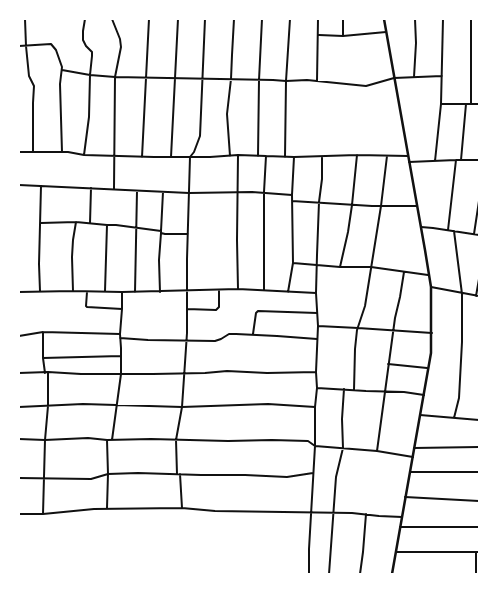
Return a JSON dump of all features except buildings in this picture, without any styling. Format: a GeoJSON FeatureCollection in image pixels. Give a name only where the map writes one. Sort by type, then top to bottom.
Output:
{"type":"FeatureCollection","features":[{"type":"Feature","properties":{"kind":"street"},"geometry":{"type":"LineString","coordinates":[[25,19],[29,76],[34,86],[32,103],[34,152]]}},
{"type":"Feature","properties":{"kind":"street"},"geometry":{"type":"LineString","coordinates":[[84,155],[89,117],[92,56],[92,52],[83,40],[85,19]]}},
{"type":"Feature","properties":{"kind":"street"},"geometry":{"type":"LineString","coordinates":[[112,19],[120,39],[121,47],[115,77],[114,189]]}},
{"type":"Feature","properties":{"kind":"street"},"geometry":{"type":"LineString","coordinates":[[142,157],[149,19]]}},
{"type":"Feature","properties":{"kind":"street"},"geometry":{"type":"LineString","coordinates":[[171,157],[178,19]]}},
{"type":"Feature","properties":{"kind":"street"},"geometry":{"type":"LineString","coordinates":[[182,508],[176,440],[182,407],[185,373],[190,157],[194,152],[200,136],[206,19]]}},
{"type":"Feature","properties":{"kind":"street"},"geometry":{"type":"LineString","coordinates":[[230,156],[227,114],[231,79],[234,19]]}},
{"type":"Feature","properties":{"kind":"street"},"geometry":{"type":"LineString","coordinates":[[258,156],[259,80],[262,19]]}},
{"type":"Feature","properties":{"kind":"street"},"geometry":{"type":"LineString","coordinates":[[285,157],[286,81],[290,19]]}},
{"type":"Feature","properties":{"kind":"street"},"geometry":{"type":"LineString","coordinates":[[317,81],[318,19]]}},
{"type":"Feature","properties":{"kind":"street"},"geometry":{"type":"LineString","coordinates":[[343,19],[343,36]]}},
{"type":"Feature","properties":{"kind":"street"},"geometry":{"type":"LineString","coordinates":[[384,19],[431,287],[432,333],[431,352],[424,395],[392,574]]}},
{"type":"Feature","properties":{"kind":"street"},"geometry":{"type":"LineString","coordinates":[[414,77],[416,43],[415,19]]}},
{"type":"Feature","properties":{"kind":"street"},"geometry":{"type":"LineString","coordinates":[[435,161],[441,104],[443,19]]}},
{"type":"Feature","properties":{"kind":"street"},"geometry":{"type":"LineString","coordinates":[[470,104],[471,19]]}},
{"type":"Feature","properties":{"kind":"street"},"geometry":{"type":"LineString","coordinates":[[318,35],[343,36],[386,32]]}},
{"type":"Feature","properties":{"kind":"street"},"geometry":{"type":"LineString","coordinates":[[19,46],[51,44],[56,50],[62,70],[60,84],[62,152]]}},
{"type":"Feature","properties":{"kind":"street"},"geometry":{"type":"LineString","coordinates":[[62,70],[90,75],[115,77],[286,81],[307,80],[354,86],[366,86],[394,78],[442,76]]}},
{"type":"Feature","properties":{"kind":"street"},"geometry":{"type":"LineString","coordinates":[[441,104],[479,104]]}},
{"type":"Feature","properties":{"kind":"street"},"geometry":{"type":"LineString","coordinates":[[461,160],[466,104]]}},
{"type":"Feature","properties":{"kind":"street"},"geometry":{"type":"LineString","coordinates":[[19,152],[62,152],[84,155],[142,157],[238,155],[285,157],[357,155],[408,156]]}},
{"type":"Feature","properties":{"kind":"street"},"geometry":{"type":"LineString","coordinates":[[238,155],[238,290]]}},
{"type":"Feature","properties":{"kind":"street"},"geometry":{"type":"LineString","coordinates":[[340,267],[348,232],[357,155]]}},
{"type":"Feature","properties":{"kind":"street"},"geometry":{"type":"LineString","coordinates":[[264,290],[264,192],[266,156]]}},
{"type":"Feature","properties":{"kind":"street"},"geometry":{"type":"LineString","coordinates":[[354,390],[355,349],[358,328],[365,306],[381,206],[387,156]]}},
{"type":"Feature","properties":{"kind":"street"},"geometry":{"type":"LineString","coordinates":[[288,292],[293,262],[292,195],[294,157]]}},
{"type":"Feature","properties":{"kind":"street"},"geometry":{"type":"LineString","coordinates":[[309,574],[313,473],[316,446],[315,407],[317,388],[316,372],[318,326],[316,265],[319,202],[322,179],[322,157]]}},
{"type":"Feature","properties":{"kind":"street"},"geometry":{"type":"LineString","coordinates":[[448,230],[456,160]]}},
{"type":"Feature","properties":{"kind":"street"},"geometry":{"type":"LineString","coordinates":[[409,162],[479,160]]}},
{"type":"Feature","properties":{"kind":"street"},"geometry":{"type":"LineString","coordinates":[[19,185],[189,193],[264,192],[292,195]]}},
{"type":"Feature","properties":{"kind":"street"},"geometry":{"type":"LineString","coordinates":[[40,291],[39,264],[41,186]]}},
{"type":"Feature","properties":{"kind":"street"},"geometry":{"type":"LineString","coordinates":[[90,223],[91,188]]}},
{"type":"Feature","properties":{"kind":"street"},"geometry":{"type":"LineString","coordinates":[[135,292],[137,191]]}},
{"type":"Feature","properties":{"kind":"street"},"geometry":{"type":"LineString","coordinates":[[160,292],[159,260],[162,192]]}},
{"type":"Feature","properties":{"kind":"street"},"geometry":{"type":"LineString","coordinates":[[292,200],[381,206],[417,206]]}},
{"type":"Feature","properties":{"kind":"street"},"geometry":{"type":"LineString","coordinates":[[474,234],[479,201]]}},
{"type":"Feature","properties":{"kind":"street"},"geometry":{"type":"LineString","coordinates":[[73,291],[72,252],[76,222]]}},
{"type":"Feature","properties":{"kind":"street"},"geometry":{"type":"LineString","coordinates":[[41,223],[90,223],[116,225],[172,234],[188,234]]}},
{"type":"Feature","properties":{"kind":"street"},"geometry":{"type":"LineString","coordinates":[[105,291],[107,225]]}},
{"type":"Feature","properties":{"kind":"street"},"geometry":{"type":"LineString","coordinates":[[420,227],[479,235]]}},
{"type":"Feature","properties":{"kind":"street"},"geometry":{"type":"LineString","coordinates":[[454,231],[462,294],[461,371],[459,398],[454,418]]}},
{"type":"Feature","properties":{"kind":"street"},"geometry":{"type":"LineString","coordinates":[[293,262],[340,267],[371,267],[428,275]]}},
{"type":"Feature","properties":{"kind":"street"},"geometry":{"type":"LineString","coordinates":[[377,451],[393,330],[404,272]]}},
{"type":"Feature","properties":{"kind":"street"},"geometry":{"type":"LineString","coordinates":[[431,287],[478,296],[479,278]]}},
{"type":"Feature","properties":{"kind":"street"},"geometry":{"type":"LineString","coordinates":[[187,309],[216,310],[219,307],[219,290]]}},
{"type":"Feature","properties":{"kind":"street"},"geometry":{"type":"LineString","coordinates":[[19,292],[264,290],[316,293]]}},
{"type":"Feature","properties":{"kind":"street"},"geometry":{"type":"LineString","coordinates":[[87,292],[87,307],[122,309]]}},
{"type":"Feature","properties":{"kind":"street"},"geometry":{"type":"LineString","coordinates":[[112,440],[121,374],[120,334],[122,292]]}},
{"type":"Feature","properties":{"kind":"street"},"geometry":{"type":"LineString","coordinates":[[253,334],[256,313],[258,311],[317,313]]}},
{"type":"Feature","properties":{"kind":"street"},"geometry":{"type":"LineString","coordinates":[[318,326],[432,333]]}},
{"type":"Feature","properties":{"kind":"street"},"geometry":{"type":"LineString","coordinates":[[19,336],[43,332],[120,334]]}},
{"type":"Feature","properties":{"kind":"street"},"geometry":{"type":"LineString","coordinates":[[43,332],[43,358],[45,373]]}},
{"type":"Feature","properties":{"kind":"street"},"geometry":{"type":"LineString","coordinates":[[120,338],[215,341],[229,334],[253,334],[317,339]]}},
{"type":"Feature","properties":{"kind":"street"},"geometry":{"type":"LineString","coordinates":[[43,358],[121,356]]}},
{"type":"Feature","properties":{"kind":"street"},"geometry":{"type":"LineString","coordinates":[[388,364],[428,368]]}},
{"type":"Feature","properties":{"kind":"street"},"geometry":{"type":"LineString","coordinates":[[19,374],[48,372],[121,374],[227,371],[267,373],[316,372]]}},
{"type":"Feature","properties":{"kind":"street"},"geometry":{"type":"LineString","coordinates":[[43,514],[48,372]]}},
{"type":"Feature","properties":{"kind":"street"},"geometry":{"type":"LineString","coordinates":[[317,388],[404,392],[424,395]]}},
{"type":"Feature","properties":{"kind":"street"},"geometry":{"type":"LineString","coordinates":[[329,574],[336,477],[343,448],[342,419],[344,389]]}},
{"type":"Feature","properties":{"kind":"street"},"geometry":{"type":"LineString","coordinates":[[19,407],[83,404],[182,407],[268,404],[315,407]]}},
{"type":"Feature","properties":{"kind":"street"},"geometry":{"type":"LineString","coordinates":[[420,415],[479,420]]}},
{"type":"Feature","properties":{"kind":"street"},"geometry":{"type":"LineString","coordinates":[[19,439],[45,440],[88,438],[107,440],[308,441],[316,446],[377,451],[413,457]]}},
{"type":"Feature","properties":{"kind":"street"},"geometry":{"type":"LineString","coordinates":[[107,440],[108,508]]}},
{"type":"Feature","properties":{"kind":"street"},"geometry":{"type":"LineString","coordinates":[[414,448],[479,447]]}},
{"type":"Feature","properties":{"kind":"street"},"geometry":{"type":"LineString","coordinates":[[410,472],[479,472]]}},
{"type":"Feature","properties":{"kind":"street"},"geometry":{"type":"LineString","coordinates":[[19,478],[91,479],[108,474],[138,473],[287,477],[313,473]]}},
{"type":"Feature","properties":{"kind":"street"},"geometry":{"type":"LineString","coordinates":[[405,497],[479,500]]}},
{"type":"Feature","properties":{"kind":"street"},"geometry":{"type":"LineString","coordinates":[[19,514],[43,514],[94,508],[182,508],[215,511],[366,514],[402,517]]}},
{"type":"Feature","properties":{"kind":"street"},"geometry":{"type":"LineString","coordinates":[[360,574],[366,514]]}},
{"type":"Feature","properties":{"kind":"street"},"geometry":{"type":"LineString","coordinates":[[400,526],[479,527]]}},
{"type":"Feature","properties":{"kind":"street"},"geometry":{"type":"LineString","coordinates":[[395,552],[477,552],[476,574]]}}]}
